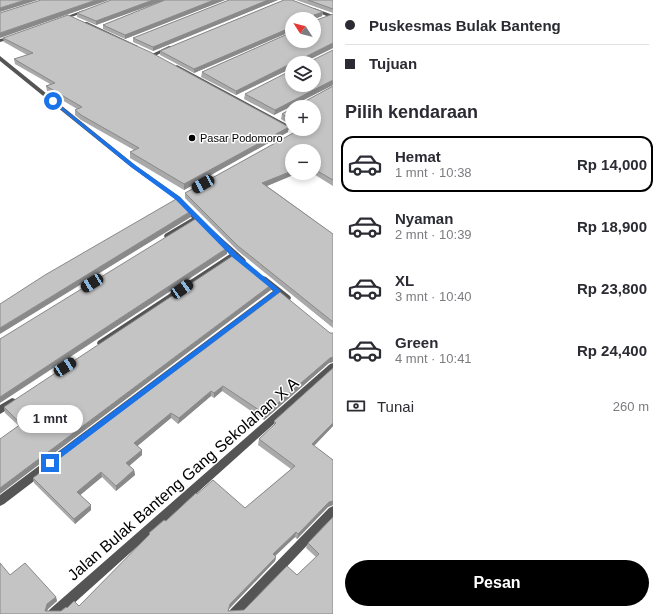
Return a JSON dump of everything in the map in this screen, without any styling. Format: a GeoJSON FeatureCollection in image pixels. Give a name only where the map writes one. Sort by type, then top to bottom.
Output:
{"type":"FeatureCollection","features":[{"type":"Feature","properties":{"kind":"street"},"geometry":{"type":"LineString","coordinates":[[310,8],[332,15]]}},
{"type":"Feature","properties":{"kind":"street"},"geometry":{"type":"LineString","coordinates":[[56,22],[91,9]]}},
{"type":"Feature","properties":{"kind":"street"},"geometry":{"type":"LineString","coordinates":[[325,18],[332,15]]}},
{"type":"Feature","properties":{"kind":"street"},"geometry":{"type":"LineString","coordinates":[[70,16],[99,27],[140,48]]}},
{"type":"Feature","properties":{"kind":"street"},"geometry":{"type":"LineString","coordinates":[[0,41],[21,34]]}},
{"type":"Feature","properties":{"kind":"street"},"geometry":{"type":"LineString","coordinates":[[126,42],[134,39]]}},
{"type":"Feature","properties":{"kind":"street"},"geometry":{"type":"LineString","coordinates":[[153,55],[175,46]]}},
{"type":"Feature","properties":{"kind":"street"},"geometry":{"type":"LineString","coordinates":[[146,51],[163,60]]}},
{"type":"Feature","properties":{"kind":"street"},"geometry":{"type":"LineString","coordinates":[[0,58],[133,166],[178,198],[196,218],[234,254],[290,301]]}},
{"type":"Feature","properties":{"kind":"street"},"geometry":{"type":"LineString","coordinates":[[169,63],[285,126]]}},
{"type":"Feature","properties":{"kind":"street"},"geometry":{"type":"LineString","coordinates":[[195,76],[202,73]]}},
{"type":"Feature","properties":{"kind":"street"},"geometry":{"type":"LineString","coordinates":[[237,99],[244,95]]}},
{"type":"Feature","properties":{"kind":"street"},"geometry":{"type":"LineString","coordinates":[[274,119],[280,115]]}},
{"type":"Feature","properties":{"kind":"street"},"geometry":{"type":"LineString","coordinates":[[178,198],[185,195]]}},
{"type":"Feature","properties":{"kind":"street"},"geometry":{"type":"LineString","coordinates":[[162,239],[196,218]]}},
{"type":"Feature","properties":{"kind":"street"},"geometry":{"type":"LineString","coordinates":[[91,350],[234,254]]}},
{"type":"Feature","properties":{"kind":"street"},"geometry":{"type":"LineString","coordinates":[[0,501],[278,291]]}},
{"type":"Feature","properties":{"kind":"street","name":"Jalan Bulak Banteng Gang Sekolahan X A"},"geometry":{"type":"LineString","coordinates":[[53,614],[333,366]]}},
{"type":"Feature","properties":{"kind":"street"},"geometry":{"type":"LineString","coordinates":[[0,410],[20,397]]}},
{"type":"Feature","properties":{"kind":"street"},"geometry":{"type":"LineString","coordinates":[[234,614],[333,511]]}},
{"type":"Feature","properties":{"kind":"building"},"geometry":{"type":"Polygon","coordinates":[[[0,0],[25,0],[0,8],[0,0]]]}},
{"type":"Feature","properties":{"kind":"building"},"geometry":{"type":"Polygon","coordinates":[[[41,0],[96,0],[0,33],[0,13],[41,0]]]}},
{"type":"Feature","properties":{"kind":"building"},"geometry":{"type":"Polygon","coordinates":[[[111,0],[153,0],[96,21],[77,13],[111,0]]]}},
{"type":"Feature","properties":{"kind":"building"},"geometry":{"type":"Polygon","coordinates":[[[165,0],[214,0],[125,35],[103,25],[165,0]]]}},
{"type":"Feature","properties":{"kind":"building"},"geometry":{"type":"Polygon","coordinates":[[[229,0],[268,0],[153,47],[133,38],[229,0]]]}},
{"type":"Feature","properties":{"kind":"building"},"geometry":{"type":"Polygon","coordinates":[[[284,0],[292,0],[323,12],[285,12],[285,30],[194,69],[160,51],[284,0]]]}},
{"type":"Feature","properties":{"kind":"building"},"geometry":{"type":"Polygon","coordinates":[[[308,0],[333,0],[333,9],[308,0]]]}},
{"type":"Feature","properties":{"kind":"building"},"geometry":{"type":"Polygon","coordinates":[[[333,14],[333,43],[307,56],[285,56],[285,66],[236,91],[202,72],[285,35],[285,48],[321,48],[321,18],[333,14]]]}},
{"type":"Feature","properties":{"kind":"building"},"geometry":{"type":"Polygon","coordinates":[[[68,15],[150,52],[285,125],[285,129],[184,184],[130,152],[139,148],[81,115],[75,110],[82,107],[46,86],[55,83],[14,59],[33,53],[3,38],[68,15]]]}},
{"type":"Feature","properties":{"kind":"building"},"geometry":{"type":"Polygon","coordinates":[[[333,50],[333,80],[321,86],[321,56],[333,50]]]}},
{"type":"Feature","properties":{"kind":"building"},"geometry":{"type":"Polygon","coordinates":[[[285,74],[285,92],[310,92],[294,100],[285,100],[285,105],[275,110],[245,94],[285,74]]]}},
{"type":"Feature","properties":{"kind":"building"},"geometry":{"type":"Polygon","coordinates":[[[333,86],[333,180],[321,173],[321,144],[285,144],[285,174],[262,183],[333,234],[333,322],[238,246],[185,193],[288,136],[321,136],[321,100],[307,100],[333,86]]]}},
{"type":"Feature","properties":{"kind":"building"},"geometry":{"type":"Polygon","coordinates":[[[178,198],[191,211],[0,328],[0,304],[45,275],[178,198]]]}},
{"type":"Feature","properties":{"kind":"building"},"geometry":{"type":"Polygon","coordinates":[[[197,218],[227,248],[0,397],[0,339],[197,218]]]}},
{"type":"Feature","properties":{"kind":"building"},"geometry":{"type":"Polygon","coordinates":[[[234,255],[271,285],[0,488],[0,439],[21,424],[4,407],[234,255]]]}},
{"type":"Feature","properties":{"kind":"building"},"geometry":{"type":"Polygon","coordinates":[[[280,292],[330,333],[333,333],[333,357],[265,414],[223,386],[214,393],[211,391],[179,418],[171,413],[134,443],[142,450],[126,463],[134,470],[116,486],[101,472],[77,492],[91,505],[74,519],[33,478],[280,292]]]}},
{"type":"Feature","properties":{"kind":"building"},"geometry":{"type":"Polygon","coordinates":[[[333,368],[333,423],[312,444],[333,460],[333,501],[329,502],[298,534],[296,532],[273,554],[276,557],[230,604],[228,611],[244,610],[287,566],[297,575],[319,554],[308,543],[333,517],[333,614],[0,614],[0,563],[10,575],[25,563],[56,597],[47,604],[45,611],[61,611],[66,607],[67,608],[74,601],[79,606],[150,534],[149,533],[164,520],[166,521],[196,493],[197,494],[213,480],[245,508],[295,466],[259,439],[276,423],[274,421],[333,368]]]}},
{"type":"Feature","properties":{"kind":"place","name":"Pasar Podomoro"},"geometry":{"type":"Point","coordinates":[192,138]}},
{"type":"Feature","properties":{"kind":"route"},"geometry":{"type":"LineString","coordinates":[[50,463],[278,291],[234,254],[196,218],[178,198],[133,166],[53,101]]}}]}
